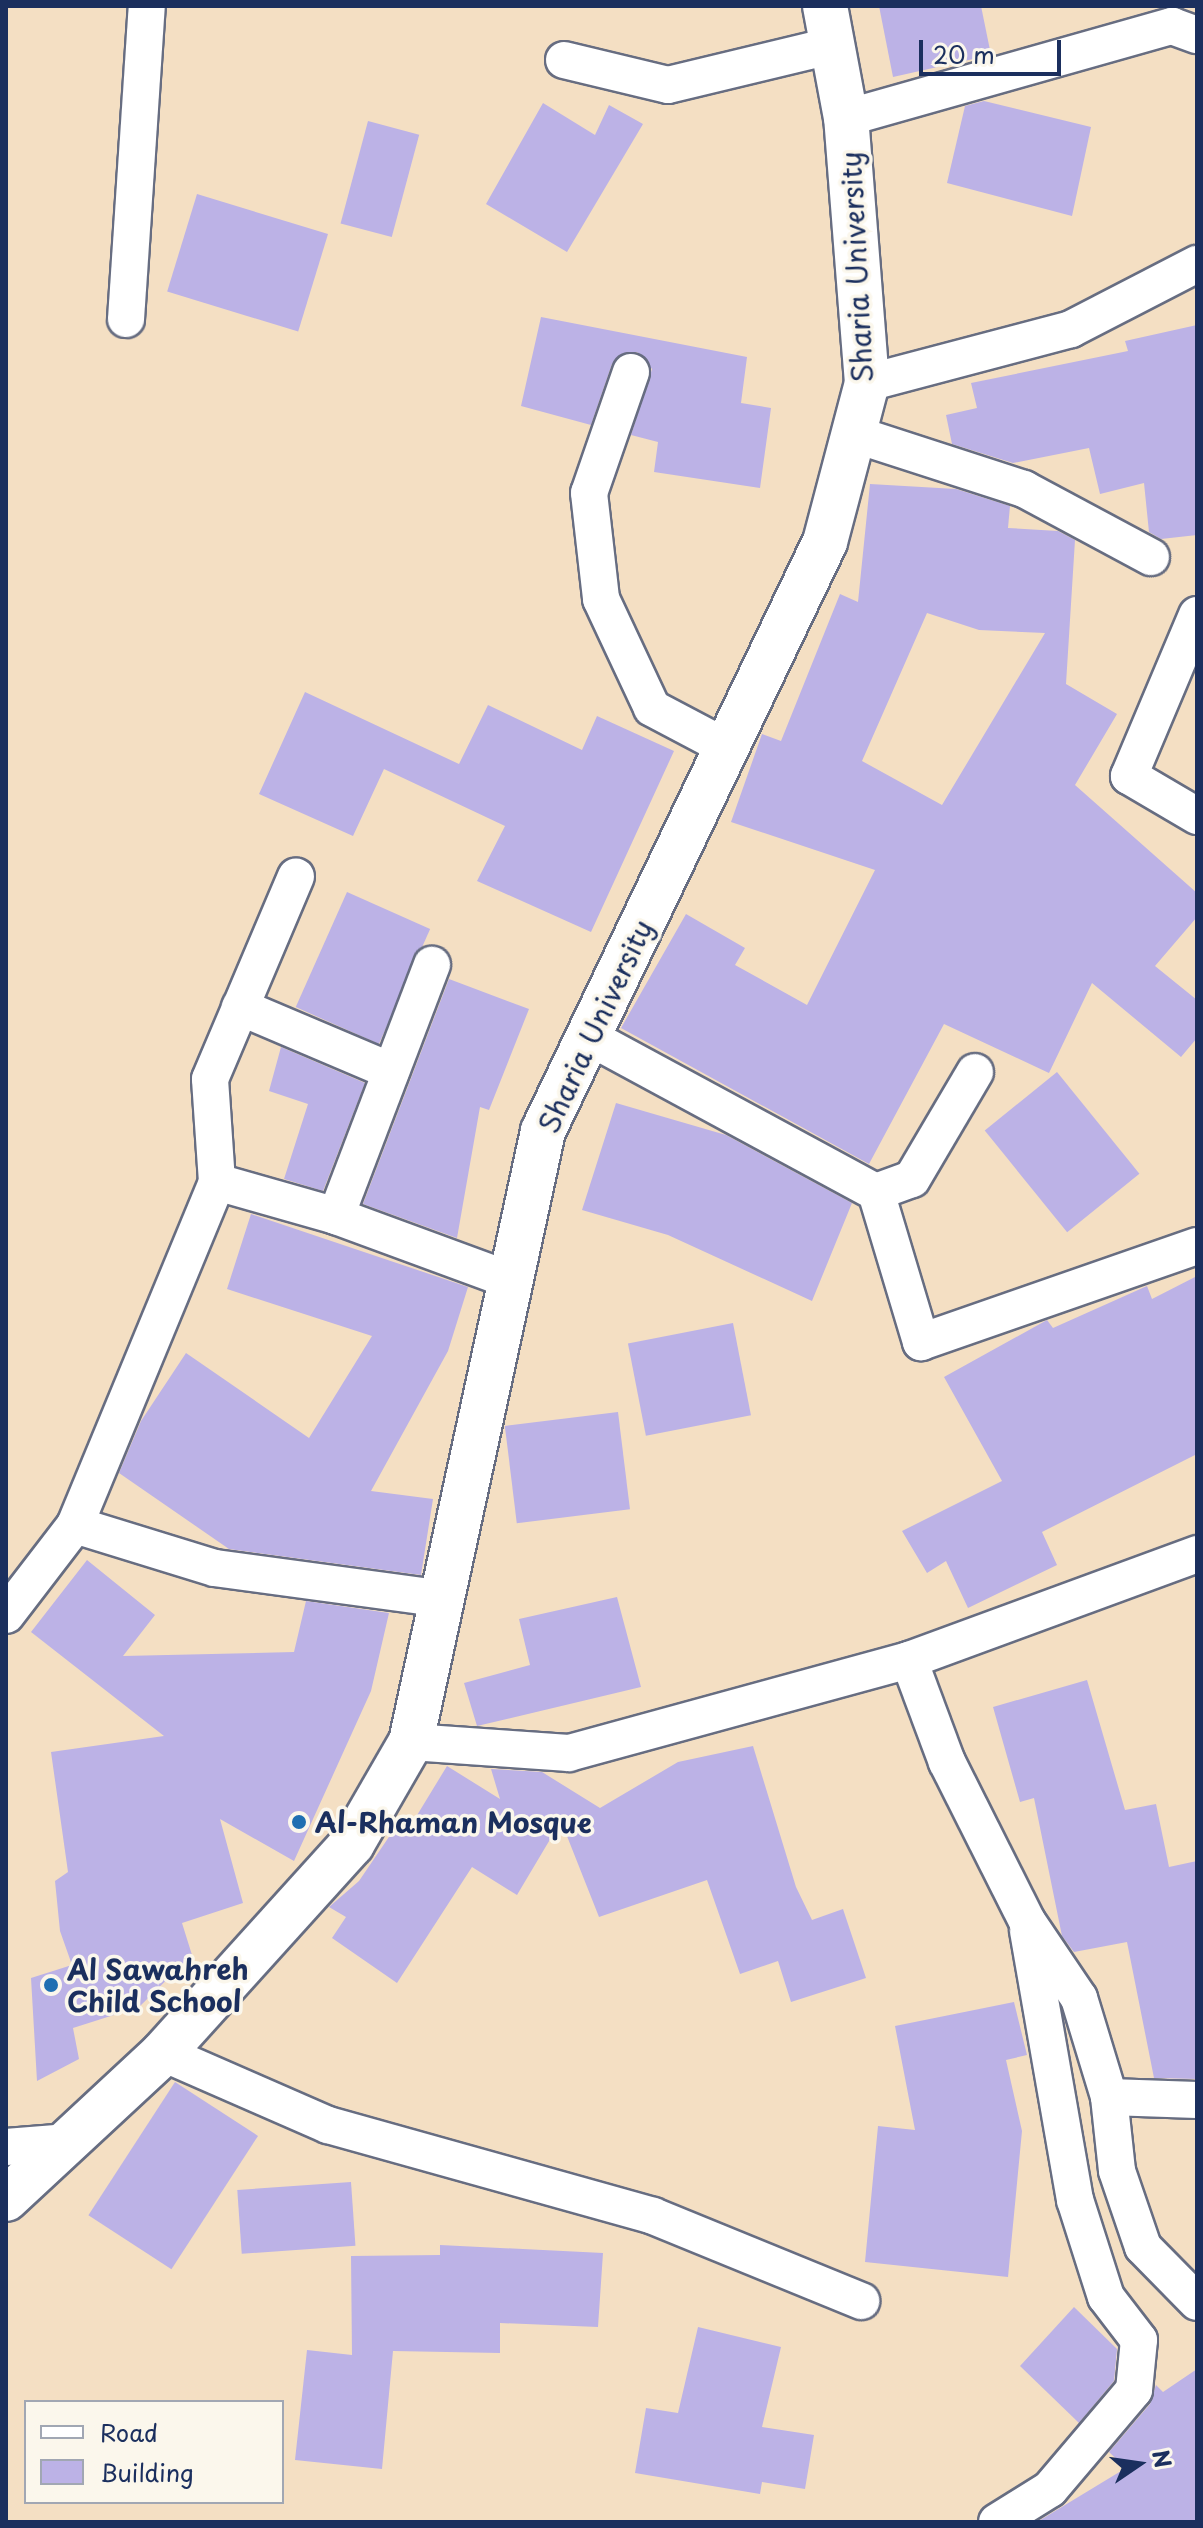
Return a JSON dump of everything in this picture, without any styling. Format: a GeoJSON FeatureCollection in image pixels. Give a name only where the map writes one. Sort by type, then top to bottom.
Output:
{"type":"FeatureCollection","features":[{"type":"Feature","properties":{"kind":"main road","name":"Sharia University"},"geometry":{"type":"LineString","coordinates":[[6,2199],[163,2053],[352,1844],[411,1742],[444,1599],[507,1279],[543,1131],[825,542],[867,383],[846,118],[830,25]]}},
{"type":"Feature","properties":{"kind":"street"},"geometry":{"type":"LineString","coordinates":[[126,319],[147,6]]}},
{"type":"Feature","properties":{"kind":"street"},"geometry":{"type":"LineString","coordinates":[[846,118],[1173,22]]}},
{"type":"Feature","properties":{"kind":"street"},"geometry":{"type":"LineString","coordinates":[[564,60],[668,85],[830,25]]}},
{"type":"Feature","properties":{"kind":"street"},"geometry":{"type":"LineString","coordinates":[[867,383],[1071,329],[1197,264]]}},
{"type":"Feature","properties":{"kind":"street"},"geometry":{"type":"LineString","coordinates":[[631,372],[589,493],[601,599],[652,708],[726,747]]}},
{"type":"Feature","properties":{"kind":"street"},"geometry":{"type":"LineString","coordinates":[[854,434],[1024,489],[1151,557]]}},
{"type":"Feature","properties":{"kind":"street"},"geometry":{"type":"LineString","coordinates":[[1197,615],[1129,776],[1197,816]]}},
{"type":"Feature","properties":{"kind":"street"},"geometry":{"type":"LineString","coordinates":[[6,1615],[75,1525],[217,1182],[210,1079],[296,876]]}},
{"type":"Feature","properties":{"kind":"street"},"geometry":{"type":"LineString","coordinates":[[336,1216],[432,965]]}},
{"type":"Feature","properties":{"kind":"street"},"geometry":{"type":"LineString","coordinates":[[240,1007],[391,1071]]}},
{"type":"Feature","properties":{"kind":"street"},"geometry":{"type":"LineString","coordinates":[[587,1036],[876,1192],[921,1342],[1197,1246]]}},
{"type":"Feature","properties":{"kind":"street"},"geometry":{"type":"LineString","coordinates":[[876,1192],[912,1179],[975,1072]]}},
{"type":"Feature","properties":{"kind":"street"},"geometry":{"type":"LineString","coordinates":[[217,1182],[336,1216],[507,1279]]}},
{"type":"Feature","properties":{"kind":"street"},"geometry":{"type":"LineString","coordinates":[[75,1525],[215,1568],[444,1599]]}},
{"type":"Feature","properties":{"kind":"street"},"geometry":{"type":"LineString","coordinates":[[411,1742],[569,1753],[909,1660],[1197,1554]]}},
{"type":"Feature","properties":{"kind":"street"},"geometry":{"type":"LineString","coordinates":[[909,1660],[947,1762],[1027,1921],[1079,1998],[1109,2097],[1117,2171],[1143,2247],[1197,2302]]}},
{"type":"Feature","properties":{"kind":"street"},"geometry":{"type":"LineString","coordinates":[[997,2522],[1050,2489],[1134,2390],[1139,2340],[1106,2297],[1075,2200],[1027,1921]]}},
{"type":"Feature","properties":{"kind":"street"},"geometry":{"type":"LineString","coordinates":[[163,2053],[328,2125],[653,2216],[861,2301]]}},
{"type":"Feature","properties":{"kind":"street"},"geometry":{"type":"LineString","coordinates":[[1109,2097],[1197,2100]]}},
{"type":"Feature","properties":{"kind":"street"},"geometry":{"type":"LineString","coordinates":[[6,2147],[69,2142]]}},
{"type":"Feature","properties":{"kind":"building"},"geometry":{"type":"Polygon","coordinates":[[[879,6],[981,6],[991,55],[893,77],[879,6]]]}},
{"type":"Feature","properties":{"kind":"building"},"geometry":{"type":"Polygon","coordinates":[[[984,101],[1091,127],[1072,216],[947,183],[965,106],[984,101]]]}},
{"type":"Feature","properties":{"kind":"building"},"geometry":{"type":"Polygon","coordinates":[[[543,103],[595,135],[609,105],[643,124],[567,252],[486,204],[543,103]]]}},
{"type":"Feature","properties":{"kind":"building"},"geometry":{"type":"Polygon","coordinates":[[[368,121],[419,135],[392,237],[341,223],[368,121]]]}},
{"type":"Feature","properties":{"kind":"building"},"geometry":{"type":"Polygon","coordinates":[[[197,194],[328,234],[298,332],[167,292],[197,194]]]}},
{"type":"Feature","properties":{"kind":"building"},"geometry":{"type":"Polygon","coordinates":[[[541,317],[747,357],[741,403],[771,408],[760,488],[654,472],[658,442],[631,435],[652,369],[637,352],[612,364],[591,425],[521,406],[541,317]]]}},
{"type":"Feature","properties":{"kind":"building"},"geometry":{"type":"Polygon","coordinates":[[[1197,325],[1197,535],[1161,539],[1149,532],[1144,483],[1100,494],[1089,448],[1013,463],[952,444],[946,415],[977,408],[971,383],[1128,351],[1125,341],[1197,325]]]}},
{"type":"Feature","properties":{"kind":"building"},"geometry":{"type":"Polygon","coordinates":[[[870,484],[956,489],[1010,506],[1008,528],[1058,531],[1075,540],[1066,684],[1117,714],[1075,785],[1197,893],[1197,917],[1155,966],[1197,1000],[1197,1038],[1181,1057],[1092,983],[1049,1073],[944,1024],[869,1164],[621,1028],[686,914],[745,948],[735,965],[807,1005],[875,870],[731,822],[762,734],[781,741],[840,594],[858,602],[870,484]],[[927,613],[862,761],[942,805],[1045,633],[979,630],[927,613]]]}},
{"type":"Feature","properties":{"kind":"building"},"geometry":{"type":"Polygon","coordinates":[[[305,692],[459,764],[488,705],[582,750],[597,716],[674,751],[591,932],[477,881],[505,826],[384,769],[353,836],[259,794],[305,692]]]}},
{"type":"Feature","properties":{"kind":"building"},"geometry":{"type":"Polygon","coordinates":[[[347,892],[430,929],[379,1044],[296,1007],[347,892]]]}},
{"type":"Feature","properties":{"kind":"building"},"geometry":{"type":"Polygon","coordinates":[[[449,979],[529,1009],[489,1110],[480,1107],[457,1238],[363,1204],[449,979]]]}},
{"type":"Feature","properties":{"kind":"building"},"geometry":{"type":"Polygon","coordinates":[[[281,1047],[365,1083],[323,1191],[284,1179],[308,1104],[269,1091],[281,1047]]]}},
{"type":"Feature","properties":{"kind":"building"},"geometry":{"type":"Polygon","coordinates":[[[1057,1072],[1139,1174],[1067,1232],[985,1131],[1057,1072]]]}},
{"type":"Feature","properties":{"kind":"building"},"geometry":{"type":"Polygon","coordinates":[[[616,1103],[726,1135],[852,1203],[812,1301],[668,1235],[582,1210],[616,1103]]]}},
{"type":"Feature","properties":{"kind":"building"},"geometry":{"type":"Polygon","coordinates":[[[251,1214],[468,1287],[448,1351],[371,1491],[433,1499],[421,1575],[229,1549],[119,1473],[141,1421],[186,1353],[309,1438],[372,1336],[227,1289],[251,1214]]]}},
{"type":"Feature","properties":{"kind":"building"},"geometry":{"type":"Polygon","coordinates":[[[1197,1276],[1197,1454],[1042,1532],[1057,1565],[968,1608],[946,1561],[927,1573],[902,1531],[1002,1481],[944,1377],[1047,1320],[1053,1328],[1147,1286],[1152,1299],[1197,1276]]]}},
{"type":"Feature","properties":{"kind":"building"},"geometry":{"type":"Polygon","coordinates":[[[733,1323],[751,1415],[646,1436],[628,1343],[733,1323]]]}},
{"type":"Feature","properties":{"kind":"building"},"geometry":{"type":"Polygon","coordinates":[[[618,1412],[630,1509],[517,1523],[505,1426],[618,1412]]]}},
{"type":"Feature","properties":{"kind":"building"},"geometry":{"type":"Polygon","coordinates":[[[87,1560],[155,1615],[123,1656],[294,1652],[306,1601],[389,1613],[371,1691],[294,1861],[220,1819],[243,1903],[182,1923],[192,1955],[139,2007],[73,2028],[79,2059],[37,2081],[31,1978],[72,1965],[60,1931],[55,1881],[68,1872],[51,1752],[164,1736],[31,1632],[87,1560]]]}},
{"type":"Feature","properties":{"kind":"building"},"geometry":{"type":"Polygon","coordinates":[[[617,1597],[641,1687],[477,1726],[464,1683],[530,1665],[519,1619],[617,1597]]]}},
{"type":"Feature","properties":{"kind":"building"},"geometry":{"type":"Polygon","coordinates":[[[1087,1680],[1125,1810],[1156,1804],[1169,1867],[1197,1861],[1197,2079],[1154,2078],[1127,1942],[1074,1952],[1062,1936],[1034,1798],[1020,1802],[993,1707],[1087,1680]]]}},
{"type":"Feature","properties":{"kind":"building"},"geometry":{"type":"Polygon","coordinates":[[[753,1746],[796,1887],[812,1920],[843,1909],[866,1978],[791,2002],[778,1961],[740,1974],[707,1880],[599,1917],[561,1821],[517,1895],[472,1867],[397,1983],[332,1938],[346,1917],[329,1907],[359,1881],[395,1828],[405,1835],[447,1766],[500,1799],[491,1769],[542,1772],[600,1808],[678,1762],[753,1746]]]}},
{"type":"Feature","properties":{"kind":"building"},"geometry":{"type":"Polygon","coordinates":[[[1014,2002],[1027,2055],[1006,2060],[1022,2131],[1008,2277],[865,2262],[878,2126],[915,2130],[895,2026],[1014,2002]]]}},
{"type":"Feature","properties":{"kind":"building"},"geometry":{"type":"Polygon","coordinates":[[[175,2082],[258,2136],[171,2269],[88,2215],[175,2082]]]}},
{"type":"Feature","properties":{"kind":"building"},"geometry":{"type":"Polygon","coordinates":[[[351,2182],[355,2246],[242,2254],[237,2190],[351,2182]]]}},
{"type":"Feature","properties":{"kind":"building"},"geometry":{"type":"Polygon","coordinates":[[[440,2245],[603,2253],[598,2327],[500,2323],[500,2353],[393,2351],[382,2469],[295,2460],[307,2350],[352,2355],[351,2256],[440,2255],[440,2245]]]}},
{"type":"Feature","properties":{"kind":"building"},"geometry":{"type":"Polygon","coordinates":[[[1074,2307],[1117,2349],[1114,2381],[1079,2423],[1020,2366],[1074,2307]]]}},
{"type":"Feature","properties":{"kind":"building"},"geometry":{"type":"Polygon","coordinates":[[[698,2327],[781,2347],[762,2427],[814,2435],[805,2489],[762,2482],[760,2494],[635,2473],[646,2408],[678,2413],[698,2327]]]}},
{"type":"Feature","properties":{"kind":"building"},"geometry":{"type":"Polygon","coordinates":[[[1197,2369],[1197,2522],[1037,2522],[1126,2468],[1109,2452],[1150,2404],[1156,2385],[1163,2392],[1197,2369]]]}},
{"type":"Feature","properties":{"kind":"place","name":"Al-Rhaman Mosque"},"geometry":{"type":"Point","coordinates":[299,1822]}},
{"type":"Feature","properties":{"kind":"place","name":"Al Sawahreh Child School"},"geometry":{"type":"Point","coordinates":[51,1985]}}]}
